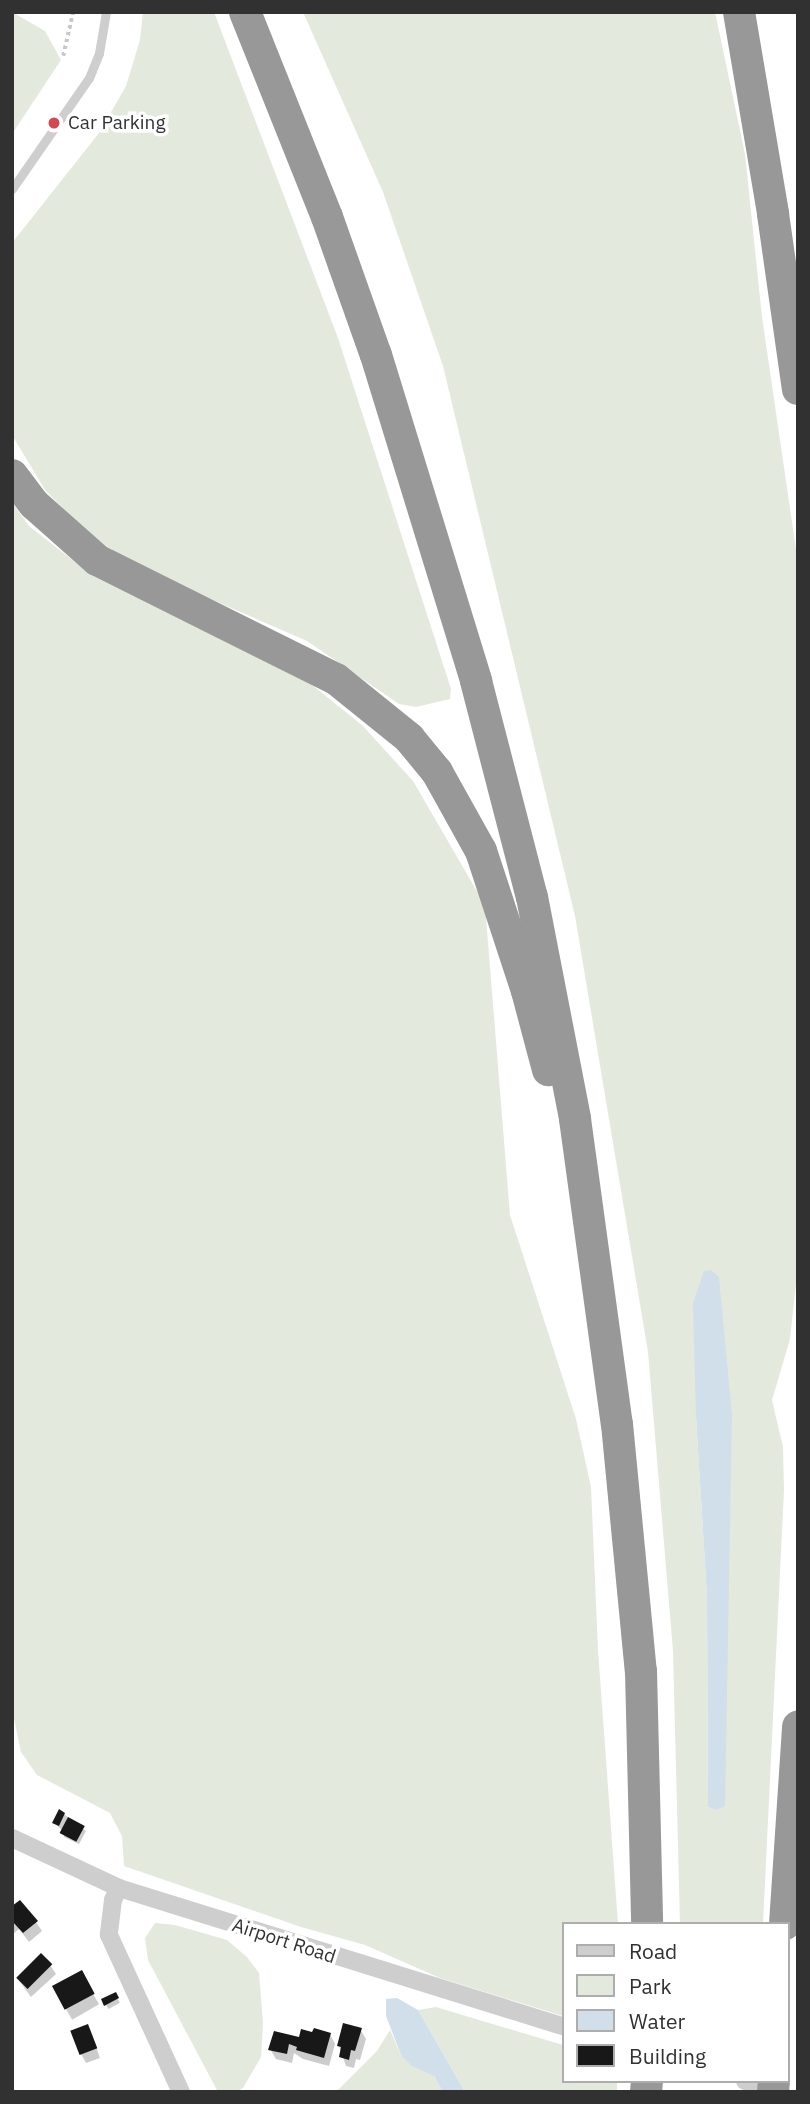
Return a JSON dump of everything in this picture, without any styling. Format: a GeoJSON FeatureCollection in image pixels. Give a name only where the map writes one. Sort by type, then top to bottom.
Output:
{"type":"FeatureCollection","features":[{"type":"Feature","properties":{"kind":"highway"},"geometry":{"type":"LineString","coordinates":[[244,12],[313,179],[358,303],[476,681],[535,909],[575,1119],[594,1240],[638,1630],[646,1791],[647,1922]]}},
{"type":"Feature","properties":{"kind":"highway"},"geometry":{"type":"LineString","coordinates":[[739,12],[773,214],[798,390]]}},
{"type":"Feature","properties":{"kind":"highway"},"geometry":{"type":"LineString","coordinates":[[12,475],[34,504],[97,560],[336,679],[409,738],[436,772],[481,850],[502,911],[594,1240]]}},
{"type":"Feature","properties":{"kind":"highway"},"geometry":{"type":"LineString","coordinates":[[785,1922],[798,1726]]}},
{"type":"Feature","properties":{"kind":"street","name":"Airport Road"},"geometry":{"type":"LineString","coordinates":[[12,1838],[119,1888],[562,2026]]}},
{"type":"Feature","properties":{"kind":"street"},"geometry":{"type":"LineString","coordinates":[[119,1888],[113,1900],[109,1936],[181,2092]]}},
{"type":"Feature","properties":{"kind":"street"},"geometry":{"type":"LineString","coordinates":[[751,2083],[779,2092]]}},
{"type":"Feature","properties":{"kind":"lane"},"geometry":{"type":"LineString","coordinates":[[12,189],[89,78],[99,53],[106,12]]}},
{"type":"Feature","properties":{"kind":"path"},"geometry":{"type":"LineString","coordinates":[[63,56],[73,12]]}},
{"type":"Feature","properties":{"kind":"green space"},"geometry":{"type":"Polygon","coordinates":[[[12,12],[45,31],[61,60],[12,134],[12,12]]]}},
{"type":"Feature","properties":{"kind":"green space"},"geometry":{"type":"Polygon","coordinates":[[[143,12],[214,12],[338,338],[451,689],[450,699],[416,707],[399,704],[307,641],[146,571],[90,536],[45,490],[12,435],[12,243],[99,133],[126,86],[140,40],[143,12]]]}},
{"type":"Feature","properties":{"kind":"green space"},"geometry":{"type":"Polygon","coordinates":[[[303,12],[715,12],[745,154],[762,317],[798,563],[798,1266],[790,1339],[772,1400],[783,1447],[784,1490],[763,1922],[680,1922],[673,1651],[648,1352],[575,916],[443,366],[383,192],[303,12]],[[719,1278],[696,1417],[707,1597],[708,1807],[716,1810],[719,1278]]]}},
{"type":"Feature","properties":{"kind":"green space"},"geometry":{"type":"Polygon","coordinates":[[[12,502],[29,526],[93,576],[311,684],[363,726],[413,781],[485,905],[510,1215],[576,1419],[591,1487],[598,1650],[618,1922],[562,1922],[562,2016],[440,1978],[365,1945],[301,1927],[124,1866],[122,1836],[110,1813],[37,1775],[21,1752],[12,1709],[12,502]]]}},
{"type":"Feature","properties":{"kind":"green space"},"geometry":{"type":"Polygon","coordinates":[[[155,1923],[175,1925],[227,1940],[247,1957],[259,1973],[263,2023],[261,2057],[243,2088],[236,2092],[218,2092],[148,1960],[145,1938],[155,1923]]]}},
{"type":"Feature","properties":{"kind":"green space"},"geometry":{"type":"Polygon","coordinates":[[[436,2007],[562,2045],[562,2083],[617,2083],[617,2092],[465,2092],[418,2010],[436,2007]]]}},
{"type":"Feature","properties":{"kind":"green space"},"geometry":{"type":"Polygon","coordinates":[[[390,2030],[401,2055],[434,2076],[443,2092],[336,2092],[377,2051],[390,2030]]]}},
{"type":"Feature","properties":{"kind":"water"},"geometry":{"type":"Polygon","coordinates":[[[711,1270],[719,1277],[732,1415],[725,1806],[716,1810],[708,1807],[707,1597],[696,1417],[693,1303],[704,1271],[711,1270]]]}},
{"type":"Feature","properties":{"kind":"water"},"geometry":{"type":"Polygon","coordinates":[[[397,1998],[418,2010],[465,2092],[443,2092],[434,2076],[412,2066],[401,2055],[386,2016],[386,1999],[397,1998]]]}},
{"type":"Feature","properties":{"kind":"building"},"geometry":{"type":"Polygon","coordinates":[[[59,1809],[65,1813],[59,1826],[52,1823],[59,1809]]]}},
{"type":"Feature","properties":{"kind":"building"},"geometry":{"type":"Polygon","coordinates":[[[68,1817],[85,1826],[76,1842],[60,1833],[68,1817]]]}},
{"type":"Feature","properties":{"kind":"building"},"geometry":{"type":"Polygon","coordinates":[[[20,1900],[38,1921],[23,1933],[12,1921],[12,1906],[20,1900]]]}},
{"type":"Feature","properties":{"kind":"building"},"geometry":{"type":"Polygon","coordinates":[[[41,1953],[52,1964],[28,1989],[16,1978],[41,1953]]]}},
{"type":"Feature","properties":{"kind":"building"},"geometry":{"type":"Polygon","coordinates":[[[82,1970],[95,1994],[65,2010],[52,1986],[82,1970]]]}},
{"type":"Feature","properties":{"kind":"building"},"geometry":{"type":"Polygon","coordinates":[[[116,1992],[119,1998],[104,2006],[101,1999],[116,1992]]]}},
{"type":"Feature","properties":{"kind":"building"},"geometry":{"type":"Polygon","coordinates":[[[343,2023],[362,2028],[355,2051],[351,2050],[349,2060],[339,2057],[341,2047],[337,2046],[343,2023]]]}},
{"type":"Feature","properties":{"kind":"building"},"geometry":{"type":"Polygon","coordinates":[[[88,2024],[97,2048],[80,2055],[70,2031],[88,2024]]]}},
{"type":"Feature","properties":{"kind":"building"},"geometry":{"type":"Polygon","coordinates":[[[314,2028],[331,2033],[324,2058],[296,2050],[297,2047],[289,2044],[287,2054],[268,2050],[274,2031],[299,2037],[301,2029],[312,2032],[314,2028]]]}},
{"type":"Feature","properties":{"kind":"place","name":"Car Parking"},"geometry":{"type":"Point","coordinates":[54,123]}}]}
